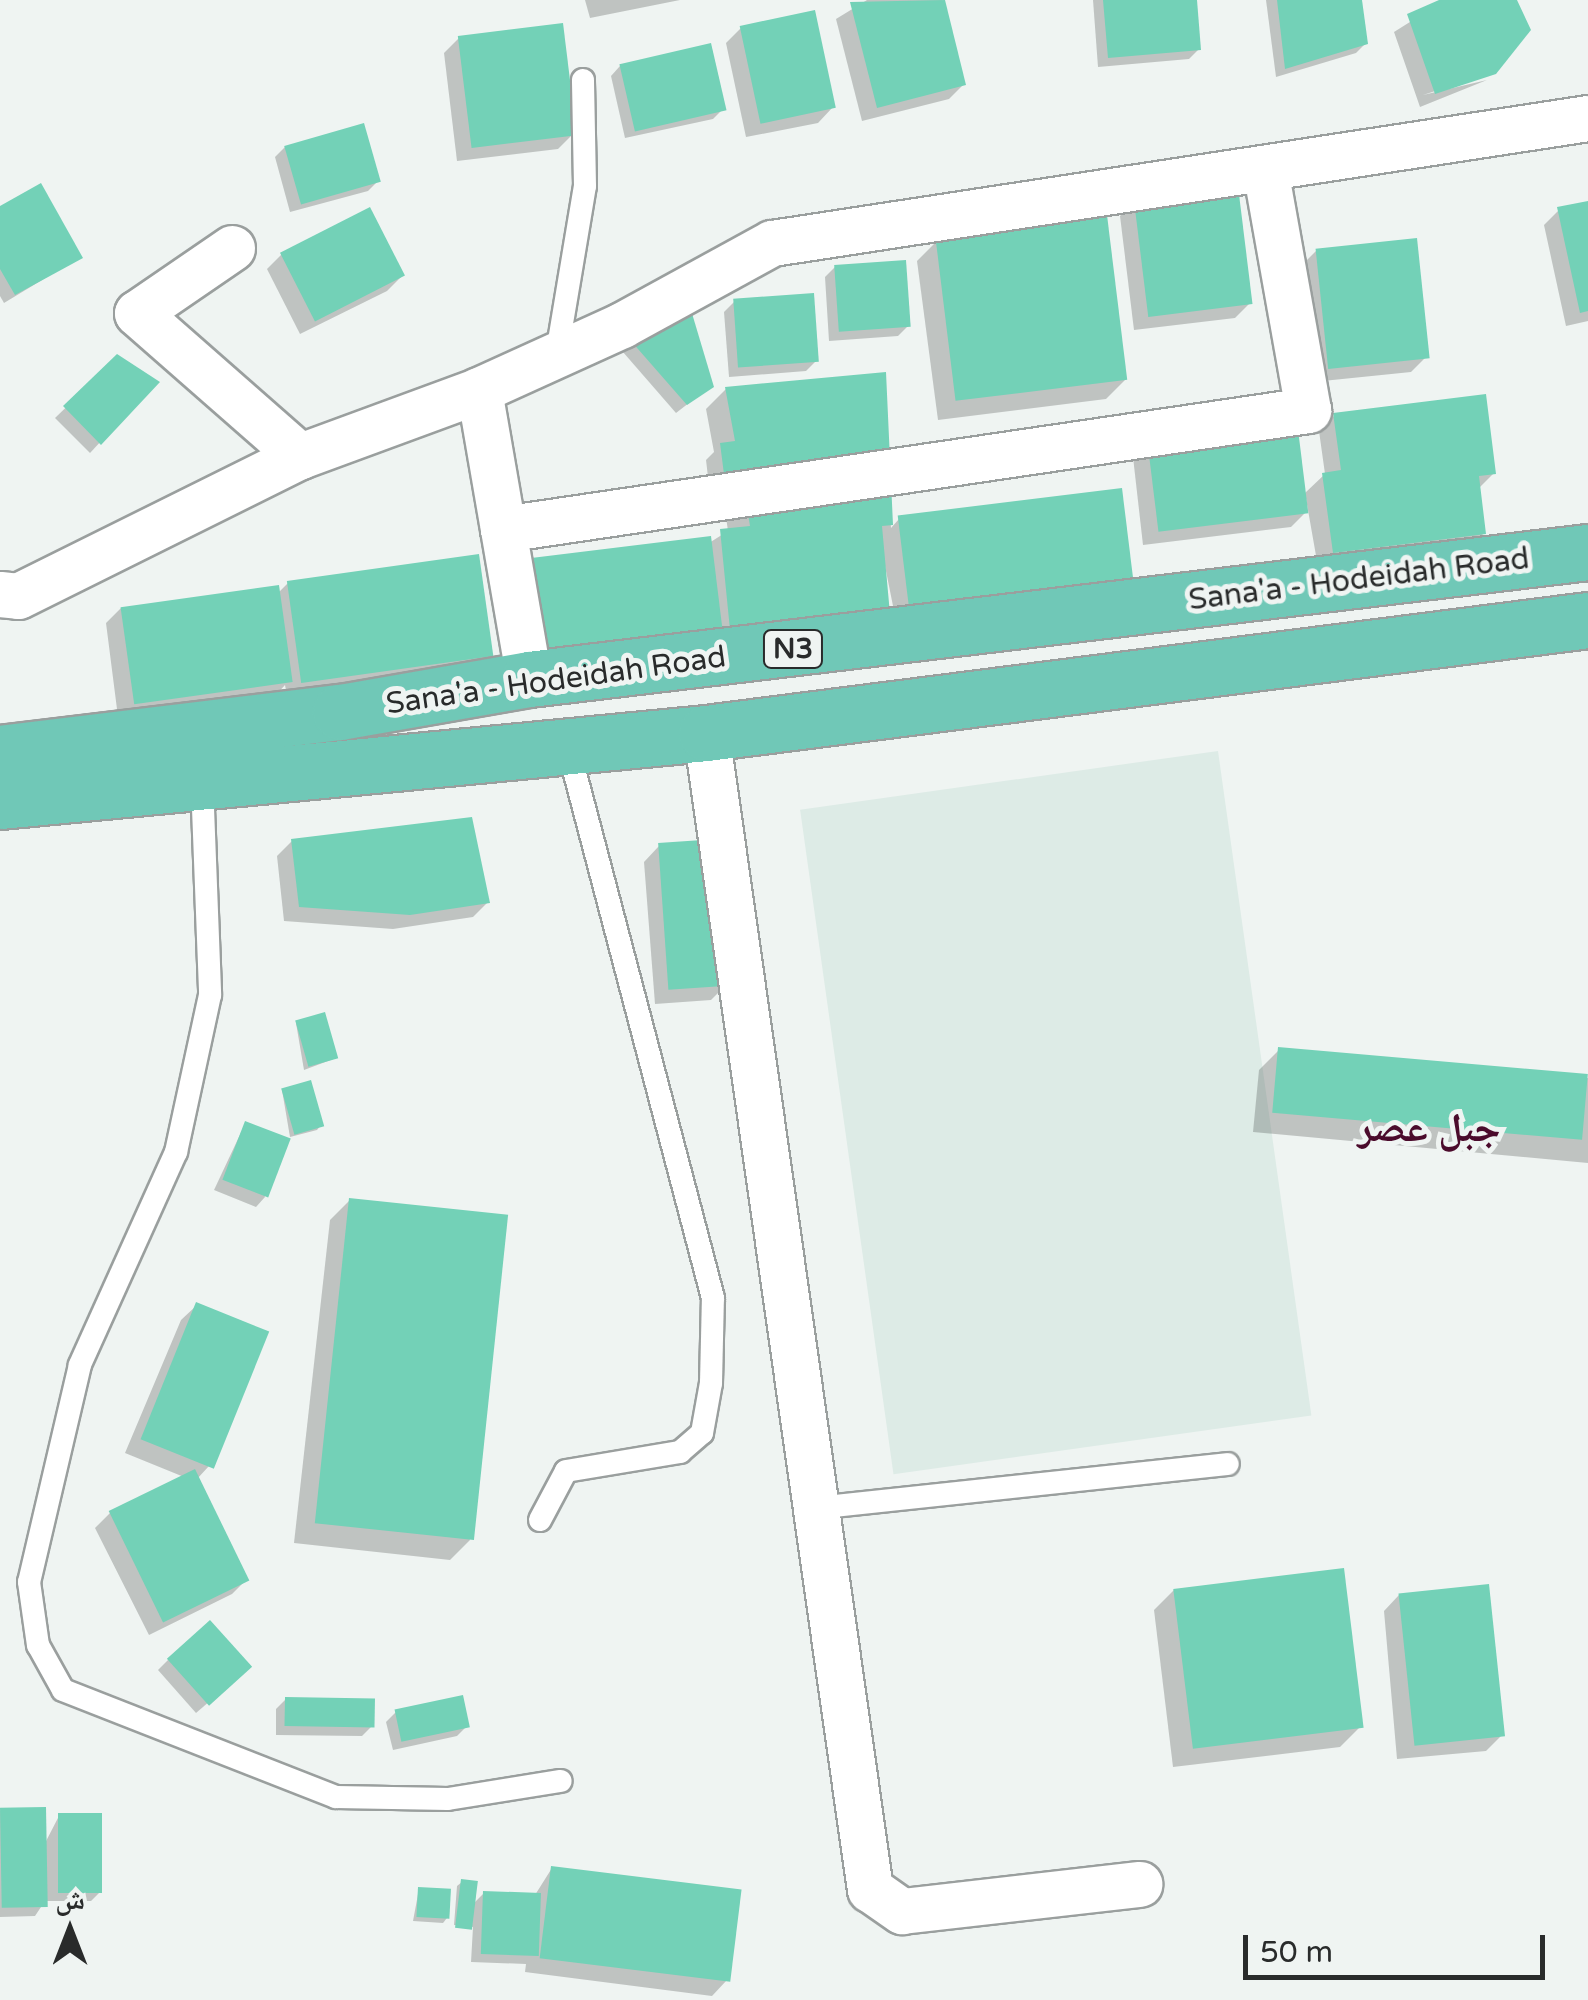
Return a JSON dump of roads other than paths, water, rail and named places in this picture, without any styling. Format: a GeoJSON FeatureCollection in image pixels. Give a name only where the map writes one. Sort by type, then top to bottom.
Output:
{"type":"FeatureCollection","features":[{"type":"Feature","properties":{"kind":"main road","name":"Sana'a - Hodeidah Road"},"geometry":{"type":"LineString","coordinates":[[0,753],[340,712],[529,679],[1588,552]]}},
{"type":"Feature","properties":{"kind":"main road","name":"Sana'a - Hodeidah Road"},"geometry":{"type":"LineString","coordinates":[[0,801],[706,734],[1588,620]]}},
{"type":"Feature","properties":{"kind":"street"},"geometry":{"type":"LineString","coordinates":[[0,594],[18,596],[300,456],[479,390],[558,354],[772,243],[1588,118]]}},
{"type":"Feature","properties":{"kind":"street"},"geometry":{"type":"LineString","coordinates":[[503,529],[1308,410],[1265,168]]}},
{"type":"Feature","properties":{"kind":"street"},"geometry":{"type":"LineString","coordinates":[[232,248],[137,312],[300,456]]}},
{"type":"Feature","properties":{"kind":"street"},"geometry":{"type":"LineString","coordinates":[[479,390],[529,679]]}},
{"type":"Feature","properties":{"kind":"street"},"geometry":{"type":"LineString","coordinates":[[706,734],[870,1889],[902,1911],[1140,1884]]}},
{"type":"Feature","properties":{"kind":"lane"},"geometry":{"type":"LineString","coordinates":[[558,354],[586,186],[583,80]]}},
{"type":"Feature","properties":{"kind":"lane"},"geometry":{"type":"LineString","coordinates":[[540,1520],[566,1471],[680,1452],[702,1433],[711,1383],[713,1298],[568,747]]}},
{"type":"Feature","properties":{"kind":"lane"},"geometry":{"type":"LineString","coordinates":[[202,782],[210,995],[176,1152],[80,1365],[29,1582],[38,1645],[63,1690],[336,1797],[448,1799],[561,1781]]}},
{"type":"Feature","properties":{"kind":"lane"},"geometry":{"type":"LineString","coordinates":[[816,1508],[1228,1464]]}},
{"type":"Feature","properties":{"kind":"district","name":"جبل عصر"},"geometry":{"type":"Point","coordinates":[1429,1128]}}]}
